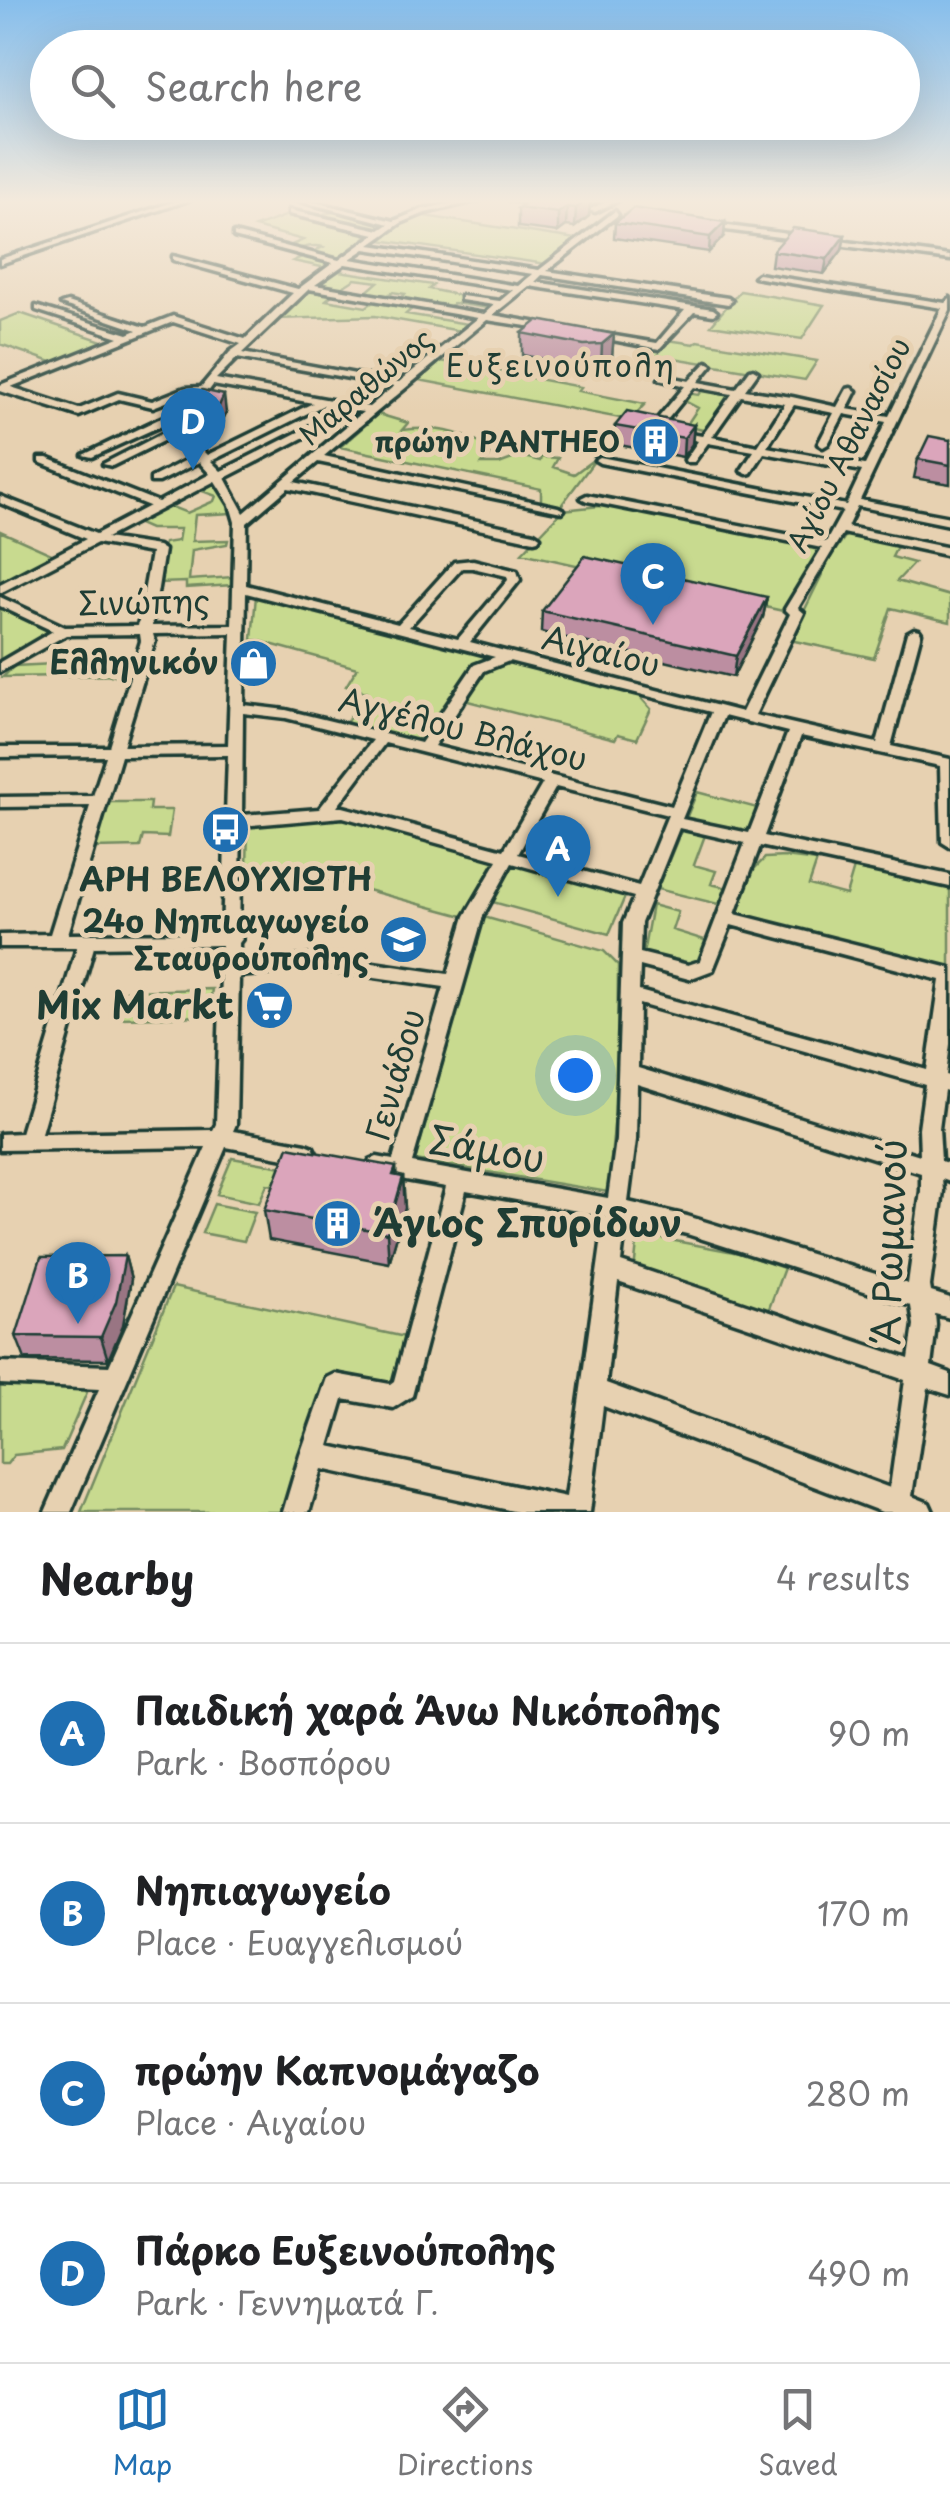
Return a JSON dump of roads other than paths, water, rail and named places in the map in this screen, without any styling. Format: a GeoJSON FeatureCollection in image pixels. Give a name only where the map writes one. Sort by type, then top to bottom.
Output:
{"type":"FeatureCollection","features":[{"type":"Feature","properties":{"kind":"street"},"geometry":{"type":"LineString","coordinates":[[227,271],[303,289],[556,329]]}},
{"type":"Feature","properties":{"kind":"street"},"geometry":{"type":"LineString","coordinates":[[108,464],[182,424],[205,385],[232,354],[303,289],[330,271]]}},
{"type":"Feature","properties":{"kind":"street"},"geometry":{"type":"LineString","coordinates":[[402,271],[713,312]]}},
{"type":"Feature","properties":{"kind":"street"},"geometry":{"type":"LineString","coordinates":[[523,271],[728,301]]}},
{"type":"Feature","properties":{"kind":"street","name":"Μαραθώνος"},"geometry":{"type":"LineString","coordinates":[[241,522],[542,271]]}},
{"type":"Feature","properties":{"kind":"street"},"geometry":{"type":"LineString","coordinates":[[758,277],[949,304]]}},
{"type":"Feature","properties":{"kind":"street"},"geometry":{"type":"LineString","coordinates":[[464,298],[502,304]]}},
{"type":"Feature","properties":{"kind":"street"},"geometry":{"type":"LineString","coordinates":[[65,304],[146,330]]}},
{"type":"Feature","properties":{"kind":"street","name":"Αγίου Αθανασίου"},"geometry":{"type":"LineString","coordinates":[[746,716],[797,613],[791,609],[840,529],[949,304]]}},
{"type":"Feature","properties":{"kind":"street"},"geometry":{"type":"LineString","coordinates":[[39,308],[128,337]]}},
{"type":"Feature","properties":{"kind":"street"},"geometry":{"type":"LineString","coordinates":[[590,334],[659,346],[691,309]]}},
{"type":"Feature","properties":{"kind":"street"},"geometry":{"type":"LineString","coordinates":[[1,388],[173,319],[246,342]]}},
{"type":"Feature","properties":{"kind":"street"},"geometry":{"type":"LineString","coordinates":[[232,354],[402,385]]}},
{"type":"Feature","properties":{"kind":"street"},"geometry":{"type":"LineString","coordinates":[[707,365],[647,429],[869,469]]}},
{"type":"Feature","properties":{"kind":"street"},"geometry":{"type":"LineString","coordinates":[[690,460],[753,372]]}},
{"type":"Feature","properties":{"kind":"street"},"geometry":{"type":"LineString","coordinates":[[664,379],[893,420]]}},
{"type":"Feature","properties":{"kind":"street"},"geometry":{"type":"LineString","coordinates":[[1,388],[79,413],[118,396],[153,404],[205,385],[372,411]]}},
{"type":"Feature","properties":{"kind":"street"},"geometry":{"type":"LineString","coordinates":[[824,444],[852,391]]}},
{"type":"Feature","properties":{"kind":"street"},"geometry":{"type":"LineString","coordinates":[[747,471],[792,400]]}},
{"type":"Feature","properties":{"kind":"street"},"geometry":{"type":"LineString","coordinates":[[155,480],[323,402]]}},
{"type":"Feature","properties":{"kind":"street"},"geometry":{"type":"LineString","coordinates":[[0,589],[353,408]]}},
{"type":"Feature","properties":{"kind":"street"},"geometry":{"type":"LineString","coordinates":[[58,1512],[222,1138],[227,1115],[233,939],[236,621],[241,522],[236,503],[182,424],[163,420],[88,454]]}},
{"type":"Feature","properties":{"kind":"street"},"geometry":{"type":"LineString","coordinates":[[316,458],[558,510]]}},
{"type":"Feature","properties":{"kind":"street"},"geometry":{"type":"LineString","coordinates":[[43,460],[159,506]]}},
{"type":"Feature","properties":{"kind":"street"},"geometry":{"type":"LineString","coordinates":[[600,460],[950,522]]}},
{"type":"Feature","properties":{"kind":"street"},"geometry":{"type":"LineString","coordinates":[[286,484],[534,538]]}},
{"type":"Feature","properties":{"kind":"street"},"geometry":{"type":"LineString","coordinates":[[587,498],[830,546]]}},
{"type":"Feature","properties":{"kind":"street"},"geometry":{"type":"LineString","coordinates":[[0,499],[97,539],[158,550],[146,631],[148,641],[56,941]]}},
{"type":"Feature","properties":{"kind":"street"},"geometry":{"type":"LineString","coordinates":[[236,503],[263,504]]}},
{"type":"Feature","properties":{"kind":"street"},"geometry":{"type":"LineString","coordinates":[[894,540],[907,513]]}},
{"type":"Feature","properties":{"kind":"street"},"geometry":{"type":"LineString","coordinates":[[840,529],[950,552]]}},
{"type":"Feature","properties":{"kind":"street"},"geometry":{"type":"LineString","coordinates":[[400,628],[458,565],[507,571],[514,580],[461,644]]}},
{"type":"Feature","properties":{"kind":"street","name":"Αιγαίου"},"geometry":{"type":"LineString","coordinates":[[239,587],[796,730],[948,764]]}},
{"type":"Feature","properties":{"kind":"street"},"geometry":{"type":"LineString","coordinates":[[236,621],[256,600],[278,596]]}},
{"type":"Feature","properties":{"kind":"street","name":"Σινώπης"},"geometry":{"type":"LineString","coordinates":[[0,601],[64,631],[146,631],[236,621]]}},
{"type":"Feature","properties":{"kind":"street"},"geometry":{"type":"LineString","coordinates":[[0,668],[64,631]]}},
{"type":"Feature","properties":{"kind":"street"},"geometry":{"type":"LineString","coordinates":[[882,750],[914,634]]}},
{"type":"Feature","properties":{"kind":"street"},"geometry":{"type":"LineString","coordinates":[[425,748],[480,668],[508,656]]}},
{"type":"Feature","properties":{"kind":"street","name":"Αγγέλου Βλάχου"},"geometry":{"type":"LineString","coordinates":[[235,708],[286,714],[552,780],[754,842],[950,881]]}},
{"type":"Feature","properties":{"kind":"street"},"geometry":{"type":"LineString","coordinates":[[312,1455],[577,1512],[618,1209],[628,1072],[632,922],[718,710]]}},
{"type":"Feature","properties":{"kind":"street"},"geometry":{"type":"LineString","coordinates":[[631,958],[688,972],[709,963],[796,730]]}},
{"type":"Feature","properties":{"kind":"street"},"geometry":{"type":"LineString","coordinates":[[324,813],[382,738]]}},
{"type":"Feature","properties":{"kind":"street"},"geometry":{"type":"LineString","coordinates":[[0,752],[235,750]]}},
{"type":"Feature","properties":{"kind":"street"},"geometry":{"type":"LineString","coordinates":[[948,764],[950,842]]}},
{"type":"Feature","properties":{"kind":"street","name":"Γενιάδου"},"geometry":{"type":"LineString","coordinates":[[400,1170],[474,916],[552,780]]}},
{"type":"Feature","properties":{"kind":"street"},"geometry":{"type":"LineString","coordinates":[[0,802],[98,802]]}},
{"type":"Feature","properties":{"kind":"street"},"geometry":{"type":"LineString","coordinates":[[234,821],[350,814],[642,893]]}},
{"type":"Feature","properties":{"kind":"street"},"geometry":{"type":"LineString","coordinates":[[727,918],[950,975]]}},
{"type":"Feature","properties":{"kind":"street"},"geometry":{"type":"LineString","coordinates":[[0,941],[233,939]]}},
{"type":"Feature","properties":{"kind":"street"},"geometry":{"type":"LineString","coordinates":[[29,1141],[87,941]]}},
{"type":"Feature","properties":{"kind":"street"},"geometry":{"type":"LineString","coordinates":[[232,970],[319,962],[454,982]]}},
{"type":"Feature","properties":{"kind":"street","name":"Α΄ Ρωμανού"},"geometry":{"type":"LineString","coordinates":[[904,1509],[925,1318],[919,1286],[932,1191],[939,1169],[950,975]]}},
{"type":"Feature","properties":{"kind":"street"},"geometry":{"type":"LineString","coordinates":[[630,996],[942,1082]]}},
{"type":"Feature","properties":{"kind":"street"},"geometry":{"type":"LineString","coordinates":[[628,1072],[939,1169]]}},
{"type":"Feature","properties":{"kind":"street"},"geometry":{"type":"LineString","coordinates":[[0,1142],[222,1138],[322,1156]]}},
{"type":"Feature","properties":{"kind":"street","name":"Σάμου"},"geometry":{"type":"LineString","coordinates":[[361,1164],[618,1209],[704,1230],[950,1308]]}},
{"type":"Feature","properties":{"kind":"street"},"geometry":{"type":"LineString","coordinates":[[299,1510],[335,1386],[393,1396],[404,1388],[458,1181]]}},
{"type":"Feature","properties":{"kind":"street"},"geometry":{"type":"LineString","coordinates":[[611,1269],[950,1384]]}},
{"type":"Feature","properties":{"kind":"street"},"geometry":{"type":"LineString","coordinates":[[0,1373],[117,1378]]}},
{"type":"Feature","properties":{"kind":"street"},"geometry":{"type":"LineString","coordinates":[[595,1391],[904,1509]]}},
{"type":"Feature","properties":{"kind":"waterway"},"geometry":{"type":"LineString","coordinates":[[83,351],[105,342]]}},
{"type":"Feature","properties":{"kind":"waterway"},"geometry":{"type":"LineString","coordinates":[[0,385],[89,348]]}},
{"type":"Feature","properties":{"kind":"place","name":"πρώην PANTHEO"},"geometry":{"type":"Point","coordinates":[655,442]}},
{"type":"Feature","properties":{"kind":"place","name":"Πάρκο Ευξεινούπολης"},"geometry":{"type":"Point","coordinates":[193,470]}},
{"type":"Feature","properties":{"kind":"place","name":"πρώην Καπνομάγαζο"},"geometry":{"type":"Point","coordinates":[653,625]}},
{"type":"Feature","properties":{"kind":"place","name":"Ελληνικόν"},"geometry":{"type":"Point","coordinates":[254,663]}},
{"type":"Feature","properties":{"kind":"place","name":"ΑΡΗ ΒΕΛΟΥΧΙΩΤΗ"},"geometry":{"type":"Point","coordinates":[226,830]}},
{"type":"Feature","properties":{"kind":"place","name":"Παιδική χαρά Άνω Νικόπολης"},"geometry":{"type":"Point","coordinates":[558,897]}},
{"type":"Feature","properties":{"kind":"place","name":"24ο Νηπιαγωγείο Σταυρούπολης"},"geometry":{"type":"Point","coordinates":[404,940]}},
{"type":"Feature","properties":{"kind":"place","name":"Mix Markt"},"geometry":{"type":"Point","coordinates":[269,1006]}},
{"type":"Feature","properties":{"kind":"place","name":"Άγιος Σπυρίδων"},"geometry":{"type":"Point","coordinates":[338,1224]}},
{"type":"Feature","properties":{"kind":"place","name":"Νηπιαγωγείο"},"geometry":{"type":"Point","coordinates":[78,1324]}},
{"type":"Feature","properties":{"kind":"district","name":"Ευξεινούπολη"},"geometry":{"type":"Point","coordinates":[561,367]}}]}
